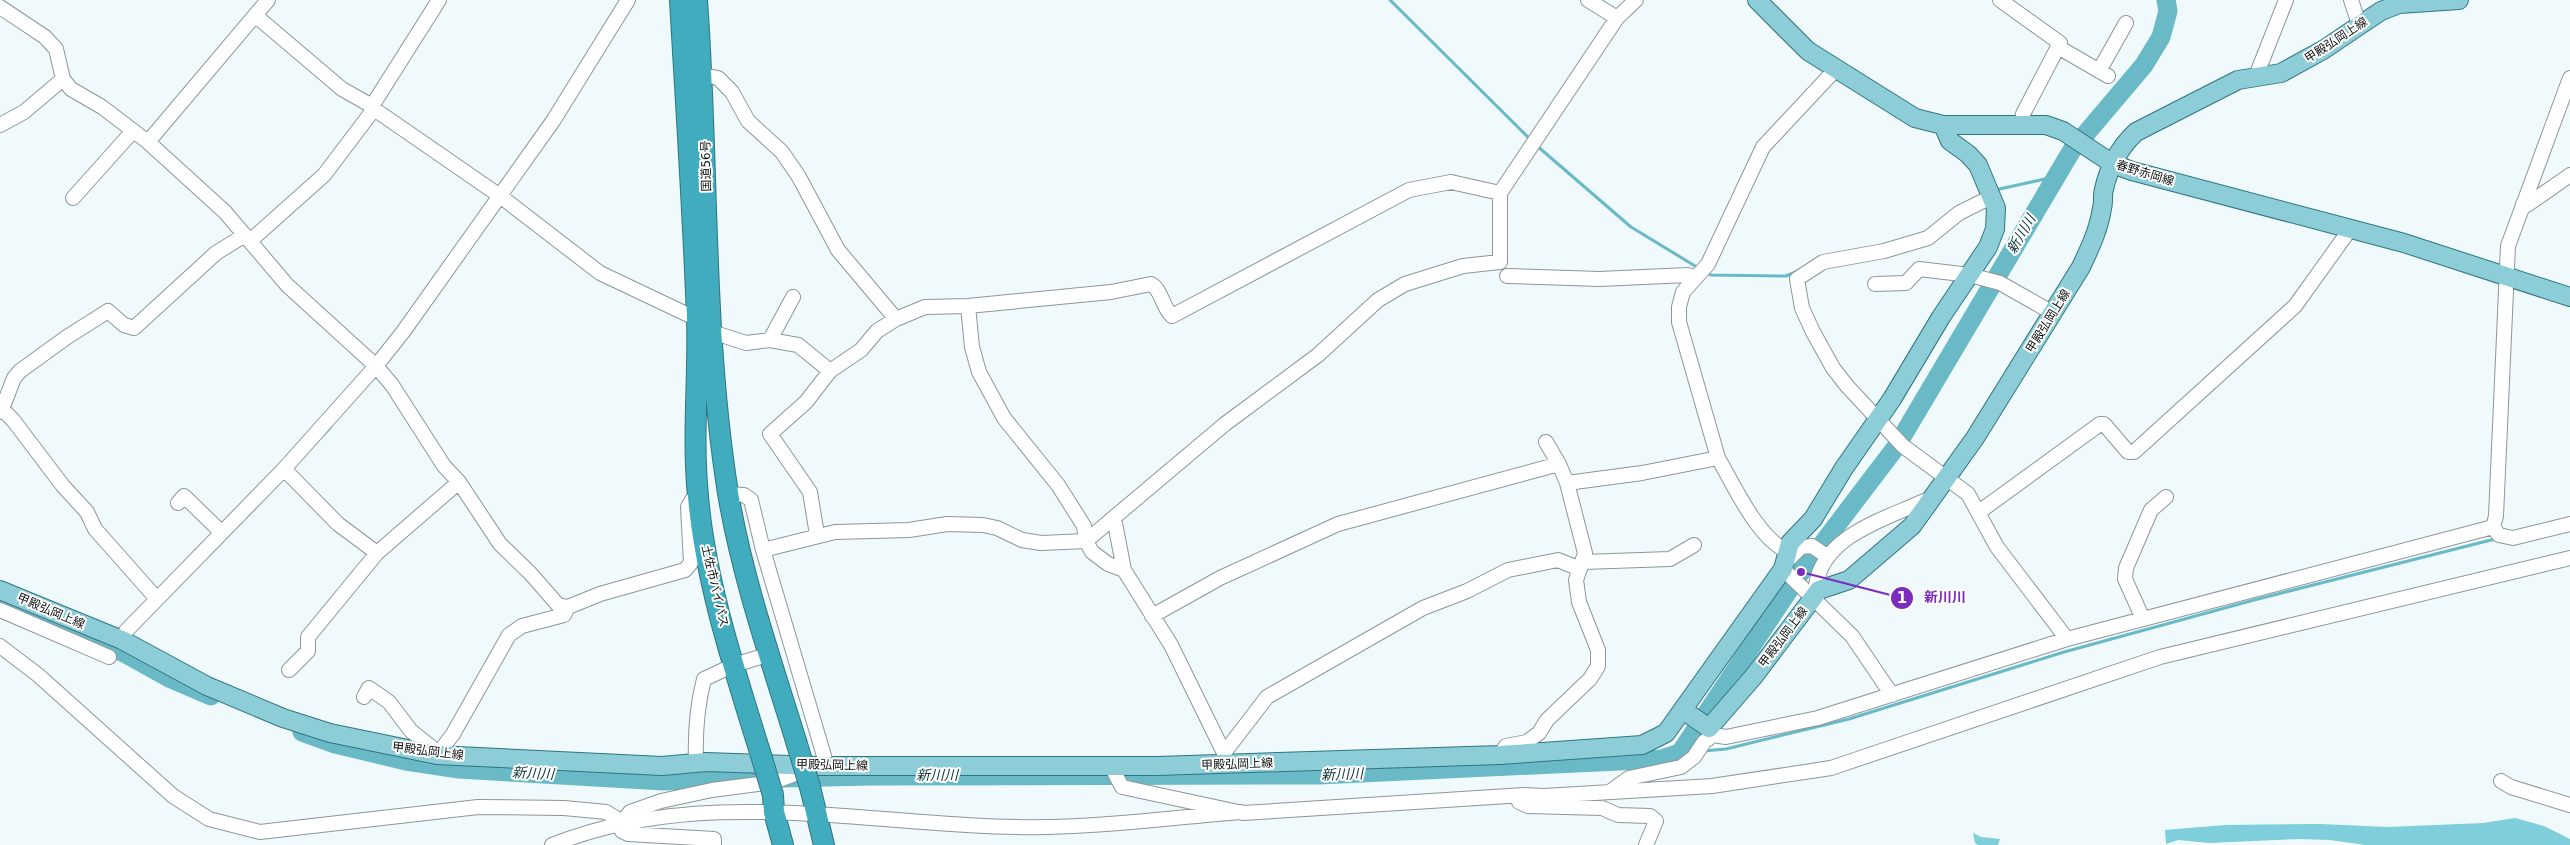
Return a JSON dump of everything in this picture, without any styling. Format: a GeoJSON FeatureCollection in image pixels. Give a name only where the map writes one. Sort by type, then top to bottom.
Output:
{"type":"FeatureCollection","features":[{"type":"Feature","properties":{"kind":"highway","name":"国道56号"},"geometry":{"type":"LineString","coordinates":[[680,0],[697,319]]}},
{"type":"Feature","properties":{"kind":"highway","name":"国道56号"},"geometry":{"type":"LineString","coordinates":[[697,0],[703,75],[712,332]]}},
{"type":"Feature","properties":{"kind":"highway","name":"土佐市バイパス"},"geometry":{"type":"LineString","coordinates":[[697,319],[695,434],[698,496],[705,546],[734,664],[760,752],[783,845]]}},
{"type":"Feature","properties":{"kind":"highway"},"geometry":{"type":"LineString","coordinates":[[712,332],[728,494],[749,581],[810,787],[824,845]]}},
{"type":"Feature","properties":{"kind":"main road","name":"春野赤岡線"},"geometry":{"type":"LineString","coordinates":[[1757,0],[1808,51],[1835,70],[1907,114],[1943,125],[2046,125],[2082,142],[2113,164],[2132,171],[2404,243],[2570,297]]}},
{"type":"Feature","properties":{"kind":"main road","name":"甲殿弘岡上線"},"geometry":{"type":"LineString","coordinates":[[1711,731],[1816,594],[1848,580],[1912,526],[1948,478],[2081,267],[2092,242],[2102,208],[2104,189],[2122,145],[2136,132],[2238,80],[2256,76],[2282,74],[2323,50],[2359,24],[2399,4],[2459,0]]}},
{"type":"Feature","properties":{"kind":"main road","name":"甲殿弘岡上線"},"geometry":{"type":"LineString","coordinates":[[0,590],[114,647],[283,718],[330,733],[435,754],[662,766],[706,762],[822,766],[1111,766],[1224,759],[1500,755],[1642,744],[1666,733],[1789,569],[1790,543],[1813,519],[1892,399],[1941,317],[1978,278],[1995,229],[1996,208],[1978,165],[1968,154],[1950,141],[1943,125]]}},
{"type":"Feature","properties":{"kind":"main road"},"geometry":{"type":"LineString","coordinates":[[1683,710],[1711,731]]}},
{"type":"Feature","properties":{"kind":"street"},"geometry":{"type":"LineString","coordinates":[[148,142],[268,0]]}},
{"type":"Feature","properties":{"kind":"street"},"geometry":{"type":"LineString","coordinates":[[157,599],[95,529],[87,512],[62,486],[13,420],[1,411],[14,378],[66,337],[108,311],[124,325],[134,328],[216,253],[247,238],[324,175],[373,108],[439,0]]}},
{"type":"Feature","properties":{"kind":"street"},"geometry":{"type":"LineString","coordinates":[[0,610],[114,647],[126,631],[284,468],[376,366],[403,332],[553,121],[628,0]]}},
{"type":"Feature","properties":{"kind":"street"},"geometry":{"type":"LineString","coordinates":[[1588,0],[1617,18]]}},
{"type":"Feature","properties":{"kind":"street"},"geometry":{"type":"LineString","coordinates":[[763,550],[836,532],[909,530],[947,524],[997,528],[1022,540],[1041,544],[1086,541],[1225,424],[1318,355],[1378,300],[1405,284],[1462,266],[1500,262],[1500,193],[1617,18],[1636,0]]}},
{"type":"Feature","properties":{"kind":"street"},"geometry":{"type":"LineString","coordinates":[[2000,0],[2060,43],[2022,114],[2022,124]]}},
{"type":"Feature","properties":{"kind":"street"},"geometry":{"type":"LineString","coordinates":[[2256,76],[2286,0]]}},
{"type":"Feature","properties":{"kind":"street"},"geometry":{"type":"LineString","coordinates":[[2351,0],[2359,24]]}},
{"type":"Feature","properties":{"kind":"street"},"geometry":{"type":"LineString","coordinates":[[0,8],[45,37],[56,49],[63,79],[71,89],[102,107],[148,142],[225,212],[287,285],[376,366],[392,385],[444,466],[459,482],[500,544],[530,573],[558,606],[568,607],[600,594],[684,570],[691,563],[688,507],[692,500],[698,496]]}},
{"type":"Feature","properties":{"kind":"street"},"geometry":{"type":"LineString","coordinates":[[256,16],[342,89],[373,108],[500,196],[600,273],[697,319],[712,332],[746,343],[770,340],[798,344],[808,350],[830,371]]}},
{"type":"Feature","properties":{"kind":"street"},"geometry":{"type":"LineString","coordinates":[[2058,47],[2103,73],[2126,23]]}},
{"type":"Feature","properties":{"kind":"street"},"geometry":{"type":"LineString","coordinates":[[1835,70],[1763,147],[1701,272],[1683,292],[1679,308],[1679,322],[1718,458],[1758,525],[1775,545],[1789,569],[1816,594],[1852,636],[1892,694]]}},
{"type":"Feature","properties":{"kind":"street"},"geometry":{"type":"LineString","coordinates":[[703,75],[718,78],[732,92],[748,121],[782,152],[799,177],[838,250],[896,319]]}},
{"type":"Feature","properties":{"kind":"street"},"geometry":{"type":"LineString","coordinates":[[2492,527],[2496,516],[2505,277],[2508,246],[2570,78]]}},
{"type":"Feature","properties":{"kind":"street"},"geometry":{"type":"LineString","coordinates":[[0,125],[24,112],[63,79]]}},
{"type":"Feature","properties":{"kind":"street"},"geometry":{"type":"LineString","coordinates":[[72,198],[133,131]]}},
{"type":"Feature","properties":{"kind":"street"},"geometry":{"type":"LineString","coordinates":[[2523,204],[2527,205],[2570,175]]}},
{"type":"Feature","properties":{"kind":"street"},"geometry":{"type":"LineString","coordinates":[[817,536],[810,492],[770,434],[806,402],[830,371],[861,350],[877,331],[896,319],[925,307],[968,306],[1110,292],[1151,284],[1156,287],[1166,311],[1172,316],[1409,190],[1451,182],[1500,193]]}},
{"type":"Feature","properties":{"kind":"street"},"geometry":{"type":"LineString","coordinates":[[1989,193],[1959,213],[1928,238],[1884,251],[1823,262],[1797,279],[1802,308],[1833,368],[1903,446],[1968,494],[1997,547],[2068,639]]}},
{"type":"Feature","properties":{"kind":"street"},"geometry":{"type":"LineString","coordinates":[[1979,512],[2100,424],[2104,424],[2128,452],[2134,452],[2295,306],[2351,228]]}},
{"type":"Feature","properties":{"kind":"street"},"geometry":{"type":"LineString","coordinates":[[1875,284],[1906,283],[1919,269],[1978,278],[2000,283],[2053,313]]}},
{"type":"Feature","properties":{"kind":"street"},"geometry":{"type":"LineString","coordinates":[[1507,276],[1599,279],[1688,275],[1701,272]]}},
{"type":"Feature","properties":{"kind":"street"},"geometry":{"type":"LineString","coordinates":[[770,340],[793,297]]}},
{"type":"Feature","properties":{"kind":"street"},"geometry":{"type":"LineString","coordinates":[[968,306],[972,347],[979,372],[1004,418],[1058,485],[1084,526],[1086,541],[1092,552],[1108,564],[1124,570]]}},
{"type":"Feature","properties":{"kind":"street"},"geometry":{"type":"LineString","coordinates":[[1500,755],[1506,746],[1527,742],[1539,733],[1547,720],[1590,679],[1598,666],[1598,650],[1579,602],[1576,580],[1585,553],[1567,483],[1546,442]]}},
{"type":"Feature","properties":{"kind":"street"},"geometry":{"type":"LineString","coordinates":[[1567,483],[1642,473],[1718,458]]}},
{"type":"Feature","properties":{"kind":"street"},"geometry":{"type":"LineString","coordinates":[[1152,616],[1220,578],[1338,524],[1558,464]]}},
{"type":"Feature","properties":{"kind":"street"},"geometry":{"type":"LineString","coordinates":[[284,468],[338,524],[376,553]]}},
{"type":"Feature","properties":{"kind":"street"},"geometry":{"type":"LineString","coordinates":[[289,670],[308,651],[308,637],[376,553],[459,482]]}},
{"type":"Feature","properties":{"kind":"street"},"geometry":{"type":"LineString","coordinates":[[714,845],[714,839],[628,834],[622,831],[622,822],[630,812],[661,801],[712,790],[774,782],[822,766],[751,500],[744,495],[728,494]]}},
{"type":"Feature","properties":{"kind":"street"},"geometry":{"type":"LineString","coordinates":[[178,503],[184,496],[218,528],[220,534]]}},
{"type":"Feature","properties":{"kind":"street"},"geometry":{"type":"LineString","coordinates":[[2143,619],[2125,579],[2126,568],[2151,510],[2166,497]]}},
{"type":"Feature","properties":{"kind":"street"},"geometry":{"type":"LineString","coordinates":[[1789,569],[1801,547],[1820,552],[1838,545],[1854,534],[1924,501],[1933,499]]}},
{"type":"Feature","properties":{"kind":"street"},"geometry":{"type":"LineString","coordinates":[[1114,518],[1124,570],[1171,645],[1224,759],[1268,697],[1423,608],[1467,592],[1508,570],[1558,560],[1581,565],[1670,559],[1694,545]]}},
{"type":"Feature","properties":{"kind":"street"},"geometry":{"type":"LineString","coordinates":[[2492,527],[2499,535],[2514,538],[2570,524]]}},
{"type":"Feature","properties":{"kind":"street"},"geometry":{"type":"LineString","coordinates":[[1609,792],[1629,778],[1681,767],[1694,758],[1711,731],[1726,737],[1818,718],[2068,639],[2492,527]]}},
{"type":"Feature","properties":{"kind":"street"},"geometry":{"type":"LineString","coordinates":[[1816,594],[1820,552]]}},
{"type":"Feature","properties":{"kind":"street"},"geometry":{"type":"LineString","coordinates":[[552,845],[622,822],[668,815],[774,810],[816,816],[1049,827],[1241,812],[1712,786],[1831,768],[2160,657],[2570,558]]}},
{"type":"Feature","properties":{"kind":"street"},"geometry":{"type":"LineString","coordinates":[[364,697],[369,688],[389,702],[411,730],[431,747],[435,754],[453,734],[509,636],[522,626],[564,615],[568,607]]}},
{"type":"Feature","properties":{"kind":"street"},"geometry":{"type":"LineString","coordinates":[[0,646],[38,675],[173,796],[209,819],[260,832],[478,807],[564,808],[606,812],[622,822]]}},
{"type":"Feature","properties":{"kind":"street"},"geometry":{"type":"LineString","coordinates":[[696,764],[695,745],[704,679],[734,664],[770,654]]}},
{"type":"Feature","properties":{"kind":"street"},"geometry":{"type":"LineString","coordinates":[[1111,766],[1122,787],[1241,812]]}},
{"type":"Feature","properties":{"kind":"street"},"geometry":{"type":"LineString","coordinates":[[2501,781],[2511,787],[2570,805]]}},
{"type":"Feature","properties":{"kind":"street"},"geometry":{"type":"LineString","coordinates":[[1524,795],[1519,802],[1528,806],[1602,808],[1618,815],[1650,816],[1656,821],[1646,845]]}},
{"type":"Feature","properties":{"kind":"shaded area"},"geometry":{"type":"Polygon","coordinates":[[[2515,818],[2544,826],[2570,839],[2570,845],[2365,845],[2330,840],[2300,839],[2209,843],[2178,840],[2166,844],[2165,830],[2225,825],[2321,824],[2388,827],[2483,823],[2515,818]]]}},
{"type":"Feature","properties":{"kind":"shaded area"},"geometry":{"type":"Polygon","coordinates":[[[1973,833],[1981,837],[2000,839],[1998,845],[1978,845],[1975,843],[1973,833]]]}},
{"type":"Feature","properties":{"kind":"waterway"},"geometry":{"type":"LineString","coordinates":[[1390,0],[1532,141]]}},
{"type":"Feature","properties":{"kind":"waterway","name":"新川川"},"geometry":{"type":"LineString","coordinates":[[302,732],[335,744],[406,761],[459,769],[664,781],[870,776],[1319,775],[1661,759],[1680,753],[1801,572],[1896,447],[2072,150],[2144,65],[2161,37],[2168,11],[2166,0]]}},
{"type":"Feature","properties":{"kind":"waterway"},"geometry":{"type":"LineString","coordinates":[[1536,145],[1631,227],[1700,269]]}},
{"type":"Feature","properties":{"kind":"waterway"},"geometry":{"type":"LineString","coordinates":[[1995,190],[2054,177]]}},
{"type":"Feature","properties":{"kind":"waterway"},"geometry":{"type":"LineString","coordinates":[[1706,272],[1711,275],[1786,276],[1798,271]]}},
{"type":"Feature","properties":{"kind":"waterway"},"geometry":{"type":"LineString","coordinates":[[320,438],[330,428]]}},
{"type":"Feature","properties":{"kind":"waterway"},"geometry":{"type":"LineString","coordinates":[[1703,751],[1726,749],[1849,719],[2064,652],[2254,600],[2495,539]]}},
{"type":"Feature","properties":{"kind":"waterway"},"geometry":{"type":"LineString","coordinates":[[0,603],[124,653],[169,678],[211,696]]}},
{"type":"Feature","properties":{"kind":"waterway"},"geometry":{"type":"LineString","coordinates":[[1680,753],[1692,752]]}},
{"type":"Feature","properties":{"kind":"place","name":"新川川"},"geometry":{"type":"Point","coordinates":[1801,572]}}]}
